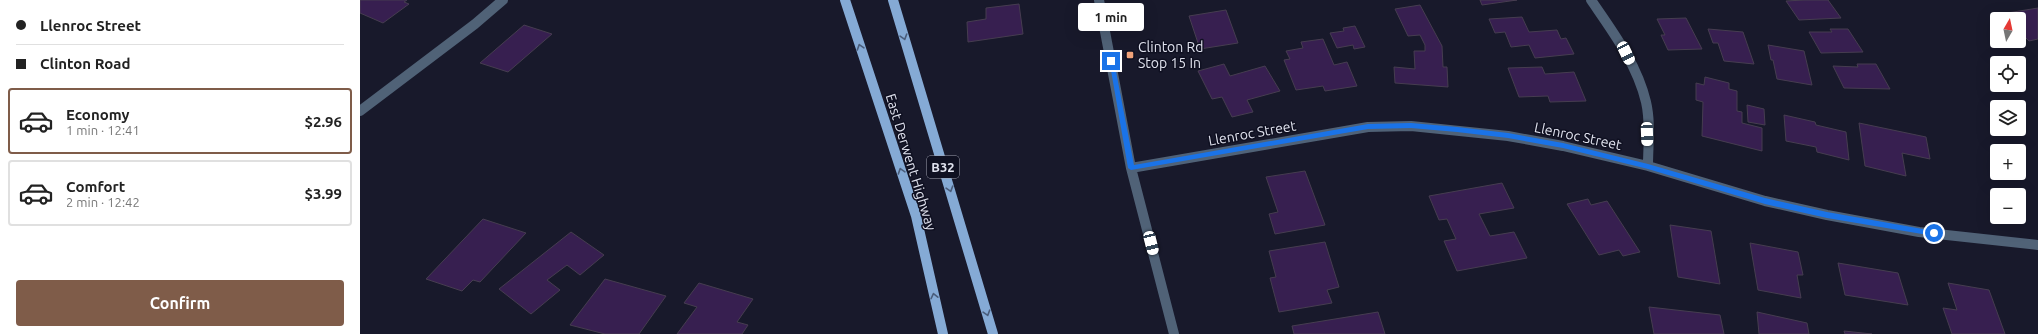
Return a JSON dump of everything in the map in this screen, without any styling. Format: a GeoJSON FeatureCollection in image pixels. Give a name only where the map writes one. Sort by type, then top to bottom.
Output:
{"type":"FeatureCollection","features":[{"type":"Feature","properties":{"kind":"main road","name":"East Derwent Highway"},"geometry":{"type":"LineString","coordinates":[[845,0],[916,216],[943,334]]}},
{"type":"Feature","properties":{"kind":"main road","name":"East Derwent Highway"},"geometry":{"type":"LineString","coordinates":[[893,0],[993,334]]}},
{"type":"Feature","properties":{"kind":"street"},"geometry":{"type":"LineString","coordinates":[[360,111],[475,24],[503,0]]}},
{"type":"Feature","properties":{"kind":"street"},"geometry":{"type":"LineString","coordinates":[[1099,0],[1131,168],[1174,334]]}},
{"type":"Feature","properties":{"kind":"street"},"geometry":{"type":"LineString","coordinates":[[1590,0],[1626,53],[1638,78],[1646,103],[1648,166]]}},
{"type":"Feature","properties":{"kind":"street","name":"Llenroc Street"},"geometry":{"type":"LineString","coordinates":[[1131,168],[1368,127],[1411,126],[1508,136],[1563,146],[1648,166],[1765,201],[1827,215],[1919,232],[2038,246]]}},
{"type":"Feature","properties":{"kind":"building"},"geometry":{"type":"Polygon","coordinates":[[[360,0],[407,0],[404,2],[409,4],[383,23],[360,13],[360,0]]]}},
{"type":"Feature","properties":{"kind":"building"},"geometry":{"type":"Polygon","coordinates":[[[1480,0],[1517,0],[1482,5],[1480,0]]]}},
{"type":"Feature","properties":{"kind":"building"},"geometry":{"type":"Polygon","coordinates":[[[1828,0],[1841,18],[1799,20],[1786,1],[1828,0]]]}},
{"type":"Feature","properties":{"kind":"building"},"geometry":{"type":"Polygon","coordinates":[[[1019,4],[1023,34],[968,42],[967,22],[986,19],[986,8],[1019,4]]]}},
{"type":"Feature","properties":{"kind":"building"},"geometry":{"type":"Polygon","coordinates":[[[1420,5],[1442,46],[1443,67],[1447,67],[1448,87],[1395,83],[1394,67],[1415,69],[1414,51],[1425,51],[1425,45],[1420,35],[1408,36],[1395,9],[1420,5]]]}},
{"type":"Feature","properties":{"kind":"building"},"geometry":{"type":"Polygon","coordinates":[[[2038,8],[2038,39],[2029,41],[2026,38],[2026,12],[2013,12],[2038,8]]]}},
{"type":"Feature","properties":{"kind":"building"},"geometry":{"type":"Polygon","coordinates":[[[1226,10],[1238,43],[1200,49],[1189,16],[1226,10]]]}},
{"type":"Feature","properties":{"kind":"building"},"geometry":{"type":"Polygon","coordinates":[[[1522,17],[1529,32],[1557,30],[1561,39],[1566,38],[1574,54],[1535,58],[1529,45],[1511,47],[1505,32],[1495,33],[1489,19],[1522,17]]]}},
{"type":"Feature","properties":{"kind":"building"},"geometry":{"type":"Polygon","coordinates":[[[1686,18],[1702,49],[1668,50],[1661,35],[1665,35],[1657,19],[1686,18]]]}},
{"type":"Feature","properties":{"kind":"building"},"geometry":{"type":"Polygon","coordinates":[[[524,25],[552,34],[508,72],[480,63],[524,25]]]}},
{"type":"Feature","properties":{"kind":"building"},"geometry":{"type":"Polygon","coordinates":[[[1355,26],[1365,47],[1354,49],[1353,45],[1337,48],[1330,33],[1344,31],[1343,28],[1355,26]]]}},
{"type":"Feature","properties":{"kind":"building"},"geometry":{"type":"Polygon","coordinates":[[[1708,29],[1743,32],[1754,64],[1724,61],[1718,43],[1713,43],[1708,29]]]}},
{"type":"Feature","properties":{"kind":"building"},"geometry":{"type":"Polygon","coordinates":[[[1830,29],[1848,29],[1863,52],[1821,53],[1809,32],[1832,32],[1830,29]]]}},
{"type":"Feature","properties":{"kind":"building"},"geometry":{"type":"Polygon","coordinates":[[[1323,39],[1334,65],[1347,62],[1357,86],[1325,91],[1323,86],[1296,90],[1284,60],[1290,59],[1286,51],[1303,48],[1301,42],[1323,39]]]}},
{"type":"Feature","properties":{"kind":"building"},"geometry":{"type":"Polygon","coordinates":[[[1768,45],[1804,51],[1812,85],[1777,79],[1768,45]]]}},
{"type":"Feature","properties":{"kind":"building"},"geometry":{"type":"Polygon","coordinates":[[[1224,64],[1230,76],[1265,66],[1280,91],[1247,100],[1253,112],[1232,117],[1222,97],[1212,99],[1198,71],[1224,64]]]}},
{"type":"Feature","properties":{"kind":"building"},"geometry":{"type":"Polygon","coordinates":[[[1857,64],[1876,64],[1890,89],[1844,88],[1833,66],[1858,67],[1857,64]]]}},
{"type":"Feature","properties":{"kind":"building"},"geometry":{"type":"Polygon","coordinates":[[[1542,67],[1545,74],[1574,72],[1586,101],[1550,102],[1548,96],[1519,97],[1508,68],[1542,67]]]}},
{"type":"Feature","properties":{"kind":"building"},"geometry":{"type":"Polygon","coordinates":[[[1705,77],[1729,83],[1729,89],[1737,91],[1737,111],[1742,112],[1742,123],[1762,128],[1762,151],[1702,136],[1703,102],[1696,100],[1696,83],[1704,85],[1705,77]]]}},
{"type":"Feature","properties":{"kind":"building"},"geometry":{"type":"Polygon","coordinates":[[[1747,105],[1764,109],[1765,125],[1748,122],[1747,105]]]}},
{"type":"Feature","properties":{"kind":"building"},"geometry":{"type":"Polygon","coordinates":[[[1784,115],[1815,122],[1816,125],[1846,132],[1849,160],[1817,152],[1816,147],[1786,141],[1784,115]]]}},
{"type":"Feature","properties":{"kind":"building"},"geometry":{"type":"Polygon","coordinates":[[[1859,123],[1926,137],[1930,159],[1902,153],[1906,176],[1865,166],[1859,123]]]}},
{"type":"Feature","properties":{"kind":"building"},"geometry":{"type":"Polygon","coordinates":[[[1305,171],[1325,225],[1275,234],[1269,214],[1278,212],[1266,177],[1305,171]]]}},
{"type":"Feature","properties":{"kind":"building"},"geometry":{"type":"Polygon","coordinates":[[[1502,183],[1514,208],[1479,214],[1490,236],[1514,232],[1527,258],[1457,271],[1444,241],[1456,239],[1447,219],[1439,220],[1429,196],[1502,183]]]}},
{"type":"Feature","properties":{"kind":"building"},"geometry":{"type":"Polygon","coordinates":[[[1588,199],[1591,205],[1607,201],[1640,252],[1623,256],[1619,250],[1599,255],[1567,204],[1588,199]]]}},
{"type":"Feature","properties":{"kind":"building"},"geometry":{"type":"Polygon","coordinates":[[[483,219],[526,233],[480,282],[473,280],[462,291],[426,279],[483,219]]]}},
{"type":"Feature","properties":{"kind":"building"},"geometry":{"type":"Polygon","coordinates":[[[1670,225],[1711,231],[1720,284],[1678,277],[1670,225]]]}},
{"type":"Feature","properties":{"kind":"building"},"geometry":{"type":"Polygon","coordinates":[[[571,232],[604,255],[580,275],[567,265],[547,280],[560,290],[531,314],[499,289],[571,232]]]}},
{"type":"Feature","properties":{"kind":"building"},"geometry":{"type":"Polygon","coordinates":[[[1325,242],[1339,287],[1327,290],[1332,303],[1279,312],[1270,278],[1276,277],[1269,251],[1325,242]]]}},
{"type":"Feature","properties":{"kind":"building"},"geometry":{"type":"Polygon","coordinates":[[[1750,243],[1798,252],[1803,275],[1797,275],[1801,298],[1758,290],[1750,243]]]}},
{"type":"Feature","properties":{"kind":"building"},"geometry":{"type":"Polygon","coordinates":[[[1838,263],[1898,273],[1908,305],[1845,295],[1838,263]]]}},
{"type":"Feature","properties":{"kind":"building"},"geometry":{"type":"Polygon","coordinates":[[[605,279],[666,296],[639,334],[605,334],[570,325],[605,279]]]}},
{"type":"Feature","properties":{"kind":"building"},"geometry":{"type":"Polygon","coordinates":[[[699,283],[753,299],[737,322],[748,325],[742,334],[677,334],[697,307],[684,303],[699,283]]]}},
{"type":"Feature","properties":{"kind":"building"},"geometry":{"type":"Polygon","coordinates":[[[1948,283],[1989,290],[2005,334],[1952,334],[1943,308],[1957,310],[1948,283]]]}},
{"type":"Feature","properties":{"kind":"building"},"geometry":{"type":"Polygon","coordinates":[[[1649,307],[1720,315],[1724,334],[1654,334],[1649,307]]]}},
{"type":"Feature","properties":{"kind":"building"},"geometry":{"type":"Polygon","coordinates":[[[1378,312],[1385,334],[1294,334],[1292,326],[1378,312]]]}},
{"type":"Feature","properties":{"kind":"building"},"geometry":{"type":"Polygon","coordinates":[[[1757,312],[1807,323],[1809,334],[1759,334],[1757,312]]]}},
{"type":"Feature","properties":{"kind":"building"},"geometry":{"type":"Polygon","coordinates":[[[1844,331],[1872,334],[1845,334],[1844,331]]]}},
{"type":"Feature","properties":{"kind":"place","name":"Clinton Rd Stop 15 In"},"geometry":{"type":"Point","coordinates":[1130,55]}},
{"type":"Feature","properties":{"kind":"route"},"geometry":{"type":"LineString","coordinates":[[1111,61],[1131,168],[1368,127],[1411,126],[1508,136],[1563,146],[1648,166],[1765,201],[1827,215],[1919,232],[1934,233]]}}]}
